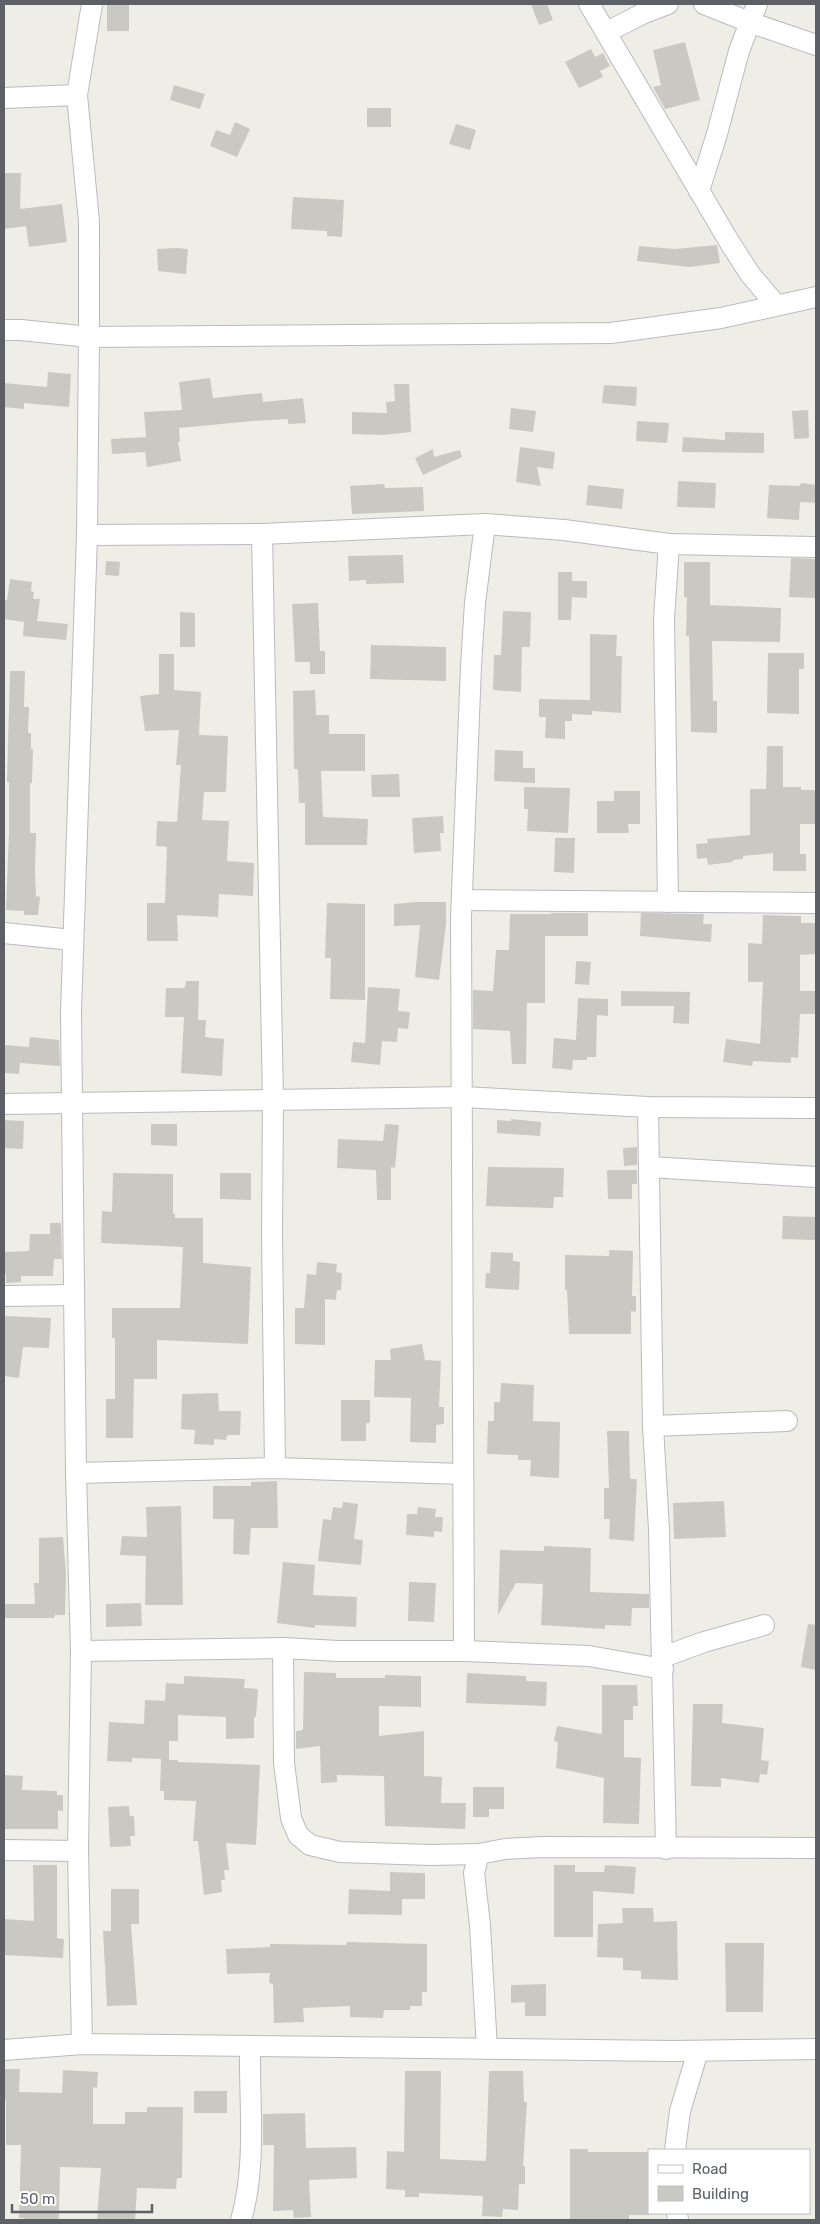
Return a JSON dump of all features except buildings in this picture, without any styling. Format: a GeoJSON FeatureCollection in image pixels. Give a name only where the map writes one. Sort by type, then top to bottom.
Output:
{"type":"FeatureCollection","features":[{"type":"Feature","properties":{"kind":"street"},"geometry":{"type":"LineString","coordinates":[[82,2044],[78,1851],[81,1651],[76,1473],[70,1012],[87,535],[89,337],[89,222],[77,95],[92,4]]}},
{"type":"Feature","properties":{"kind":"street"},"geometry":{"type":"LineString","coordinates":[[589,4],[750,274],[776,305]]}},
{"type":"Feature","properties":{"kind":"street"},"geometry":{"type":"LineString","coordinates":[[607,32],[642,14],[668,4]]}},
{"type":"Feature","properties":{"kind":"street"},"geometry":{"type":"LineString","coordinates":[[704,4],[753,13],[816,45]]}},
{"type":"Feature","properties":{"kind":"street"},"geometry":{"type":"LineString","coordinates":[[699,191],[718,134],[739,51],[753,13]]}},
{"type":"Feature","properties":{"kind":"street"},"geometry":{"type":"LineString","coordinates":[[4,98],[77,95]]}},
{"type":"Feature","properties":{"kind":"street"},"geometry":{"type":"LineString","coordinates":[[4,330],[89,337],[611,333],[721,318],[816,297]]}},
{"type":"Feature","properties":{"kind":"street"},"geometry":{"type":"LineString","coordinates":[[87,535],[262,534],[485,524],[564,530],[669,544],[816,547]]}},
{"type":"Feature","properties":{"kind":"street"},"geometry":{"type":"LineString","coordinates":[[464,1651],[462,900],[474,621],[485,524]]}},
{"type":"Feature","properties":{"kind":"street"},"geometry":{"type":"LineString","coordinates":[[262,534],[273,1100],[272,1234],[275,1468]]}},
{"type":"Feature","properties":{"kind":"street"},"geometry":{"type":"LineString","coordinates":[[668,902],[664,618],[669,544]]}},
{"type":"Feature","properties":{"kind":"street"},"geometry":{"type":"LineString","coordinates":[[462,900],[816,903]]}},
{"type":"Feature","properties":{"kind":"street"},"geometry":{"type":"LineString","coordinates":[[4,933],[72,940]]}},
{"type":"Feature","properties":{"kind":"street"},"geometry":{"type":"LineString","coordinates":[[4,1104],[462,1097],[648,1106],[816,1108]]}},
{"type":"Feature","properties":{"kind":"street"},"geometry":{"type":"LineString","coordinates":[[648,1106],[654,1426],[663,1663],[666,1849]]}},
{"type":"Feature","properties":{"kind":"street"},"geometry":{"type":"LineString","coordinates":[[650,1166],[816,1177]]}},
{"type":"Feature","properties":{"kind":"street"},"geometry":{"type":"LineString","coordinates":[[4,1296],[73,1295]]}},
{"type":"Feature","properties":{"kind":"street"},"geometry":{"type":"LineString","coordinates":[[654,1426],[788,1421]]}},
{"type":"Feature","properties":{"kind":"street"},"geometry":{"type":"LineString","coordinates":[[76,1473],[275,1468],[463,1474]]}},
{"type":"Feature","properties":{"kind":"street"},"geometry":{"type":"LineString","coordinates":[[81,1651],[283,1648],[338,1651],[464,1651],[589,1656],[663,1663],[704,1642],[764,1625]]}},
{"type":"Feature","properties":{"kind":"street"},"geometry":{"type":"LineString","coordinates":[[283,1648],[284,1763],[291,1818],[298,1835],[310,1845],[340,1852],[431,1855],[479,1854],[505,1849],[542,1848],[816,1848]]}},
{"type":"Feature","properties":{"kind":"street"},"geometry":{"type":"LineString","coordinates":[[4,1850],[78,1851]]}},
{"type":"Feature","properties":{"kind":"street"},"geometry":{"type":"LineString","coordinates":[[479,1854],[474,1874],[480,1925],[487,2049]]}},
{"type":"Feature","properties":{"kind":"street"},"geometry":{"type":"LineString","coordinates":[[4,2050],[82,2044],[698,2051],[816,2049]]}},
{"type":"Feature","properties":{"kind":"street"},"geometry":{"type":"LineString","coordinates":[[241,2220],[247,2196],[250,2167],[250,2046]]}},
{"type":"Feature","properties":{"kind":"street"},"geometry":{"type":"LineString","coordinates":[[674,2149],[682,2103],[698,2051]]}}]}
